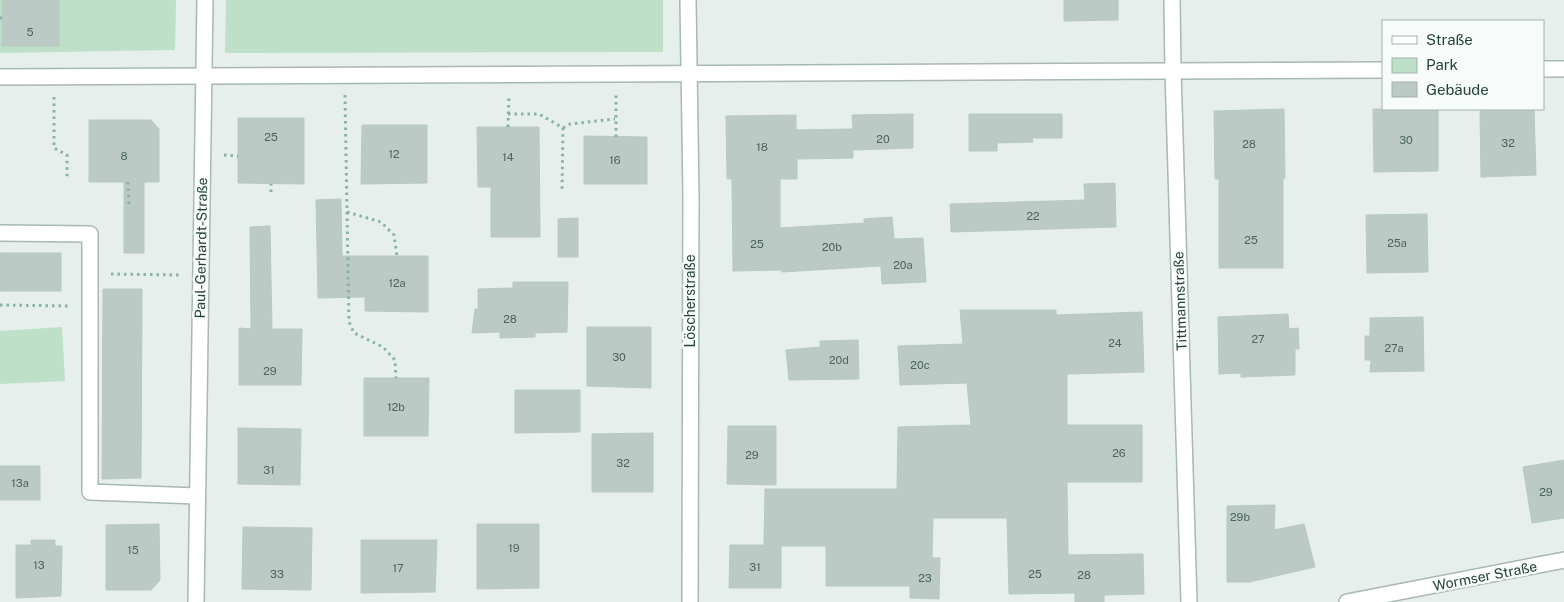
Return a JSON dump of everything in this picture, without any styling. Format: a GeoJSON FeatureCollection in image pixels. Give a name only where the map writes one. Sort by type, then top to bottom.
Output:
{"type":"FeatureCollection","features":[{"type":"Feature","properties":{"kind":"street","name":"Paul-Gerhardt-Straße"},"geometry":{"type":"LineString","coordinates":[[196,602],[205,0]]}},
{"type":"Feature","properties":{"kind":"street","name":"Löscherstraße"},"geometry":{"type":"LineString","coordinates":[[688,0],[691,195],[690,602]]}},
{"type":"Feature","properties":{"kind":"street","name":"Tittmannstraße"},"geometry":{"type":"LineString","coordinates":[[1172,0],[1189,602]]}},
{"type":"Feature","properties":{"kind":"street"},"geometry":{"type":"LineString","coordinates":[[1544,69],[1564,69]]}},
{"type":"Feature","properties":{"kind":"street"},"geometry":{"type":"LineString","coordinates":[[0,77],[1382,70]]}},
{"type":"Feature","properties":{"kind":"street"},"geometry":{"type":"LineString","coordinates":[[0,233],[90,234],[90,492],[197,496]]}},
{"type":"Feature","properties":{"kind":"street","name":"Wormser Straße"},"geometry":{"type":"LineString","coordinates":[[1346,602],[1564,560]]}},
{"type":"Feature","properties":{"kind":"path"},"geometry":{"type":"LineString","coordinates":[[508,127],[510,74]]}},
{"type":"Feature","properties":{"kind":"path"},"geometry":{"type":"LineString","coordinates":[[616,74],[616,137]]}},
{"type":"Feature","properties":{"kind":"path"},"geometry":{"type":"LineString","coordinates":[[344,75],[348,322],[354,333],[383,347],[394,360],[396,378]]}},
{"type":"Feature","properties":{"kind":"path"},"geometry":{"type":"LineString","coordinates":[[55,77],[54,148],[67,155],[67,179]]}},
{"type":"Feature","properties":{"kind":"path"},"geometry":{"type":"LineString","coordinates":[[508,114],[539,114],[563,128]]}},
{"type":"Feature","properties":{"kind":"path"},"geometry":{"type":"LineString","coordinates":[[563,128],[570,124],[616,118]]}},
{"type":"Feature","properties":{"kind":"path"},"geometry":{"type":"LineString","coordinates":[[562,191],[563,128]]}},
{"type":"Feature","properties":{"kind":"path"},"geometry":{"type":"LineString","coordinates":[[128,182],[129,206]]}},
{"type":"Feature","properties":{"kind":"path"},"geometry":{"type":"LineString","coordinates":[[271,184],[271,192]]}},
{"type":"Feature","properties":{"kind":"path"},"geometry":{"type":"LineString","coordinates":[[347,212],[381,222],[394,235],[397,256]]}},
{"type":"Feature","properties":{"kind":"path"},"geometry":{"type":"LineString","coordinates":[[90,274],[200,275]]}},
{"type":"Feature","properties":{"kind":"path"},"geometry":{"type":"LineString","coordinates":[[0,305],[90,306]]}},
{"type":"Feature","properties":{"kind":"green space"},"geometry":{"type":"Polygon","coordinates":[[[0,0],[176,0],[175,50],[0,53],[0,0]]]}},
{"type":"Feature","properties":{"kind":"green space"},"geometry":{"type":"Polygon","coordinates":[[[226,0],[663,0],[663,52],[225,53],[226,0]]]}},
{"type":"Feature","properties":{"kind":"green space"},"geometry":{"type":"Polygon","coordinates":[[[62,327],[65,381],[0,384],[0,331],[62,327]]]}},
{"type":"Feature","properties":{"kind":"building"},"geometry":{"type":"Polygon","coordinates":[[[2,0],[59,0],[59,46],[2,46],[2,0]]]}},
{"type":"Feature","properties":{"kind":"building"},"geometry":{"type":"Polygon","coordinates":[[[1064,0],[1118,0],[1118,20],[1064,21],[1064,0]]]}},
{"type":"Feature","properties":{"kind":"building"},"geometry":{"type":"Polygon","coordinates":[[[1284,109],[1283,268],[1219,268],[1219,179],[1215,179],[1214,111],[1284,109]]]}},
{"type":"Feature","properties":{"kind":"building"},"geometry":{"type":"Polygon","coordinates":[[[1373,109],[1438,110],[1438,171],[1374,172],[1373,109]]]}},
{"type":"Feature","properties":{"kind":"building"},"geometry":{"type":"Polygon","coordinates":[[[1534,110],[1536,175],[1481,177],[1480,111],[1534,110]]]}},
{"type":"Feature","properties":{"kind":"building"},"geometry":{"type":"Polygon","coordinates":[[[913,114],[913,148],[853,150],[853,158],[797,159],[797,179],[780,179],[780,228],[864,223],[864,219],[892,217],[894,239],[923,238],[926,282],[882,284],[881,266],[782,272],[782,270],[733,271],[732,179],[727,179],[726,116],[796,115],[796,130],[853,129],[852,115],[913,114]]]}},
{"type":"Feature","properties":{"kind":"building"},"geometry":{"type":"Polygon","coordinates":[[[969,114],[1062,114],[1062,138],[1032,138],[1033,142],[997,143],[997,151],[969,151],[969,114]]]}},
{"type":"Feature","properties":{"kind":"building"},"geometry":{"type":"Polygon","coordinates":[[[238,118],[304,118],[304,184],[238,183],[238,118]]]}},
{"type":"Feature","properties":{"kind":"building"},"geometry":{"type":"Polygon","coordinates":[[[89,120],[151,120],[159,129],[159,182],[144,182],[144,253],[124,253],[124,182],[89,182],[89,120]]]}},
{"type":"Feature","properties":{"kind":"building"},"geometry":{"type":"Polygon","coordinates":[[[362,125],[427,125],[427,183],[361,184],[362,125]]]}},
{"type":"Feature","properties":{"kind":"building"},"geometry":{"type":"Polygon","coordinates":[[[477,127],[539,127],[540,237],[491,237],[491,187],[478,187],[477,127]]]}},
{"type":"Feature","properties":{"kind":"building"},"geometry":{"type":"Polygon","coordinates":[[[584,136],[647,137],[647,184],[584,184],[584,136]]]}},
{"type":"Feature","properties":{"kind":"building"},"geometry":{"type":"Polygon","coordinates":[[[1115,183],[1116,227],[951,232],[950,204],[1085,200],[1084,184],[1115,183]]]}},
{"type":"Feature","properties":{"kind":"building"},"geometry":{"type":"Polygon","coordinates":[[[341,199],[342,256],[428,256],[428,312],[365,311],[365,297],[318,298],[316,200],[341,199]]]}},
{"type":"Feature","properties":{"kind":"building"},"geometry":{"type":"Polygon","coordinates":[[[1427,214],[1428,272],[1367,273],[1366,215],[1427,214]]]}},
{"type":"Feature","properties":{"kind":"building"},"geometry":{"type":"Polygon","coordinates":[[[578,218],[578,257],[558,257],[558,219],[578,218]]]}},
{"type":"Feature","properties":{"kind":"building"},"geometry":{"type":"Polygon","coordinates":[[[270,226],[272,329],[302,329],[301,385],[239,385],[239,328],[251,329],[250,227],[270,226]]]}},
{"type":"Feature","properties":{"kind":"building"},"geometry":{"type":"Polygon","coordinates":[[[0,253],[61,253],[61,291],[0,291],[0,253]]]}},
{"type":"Feature","properties":{"kind":"building"},"geometry":{"type":"Polygon","coordinates":[[[513,282],[568,282],[567,332],[535,333],[535,337],[500,338],[500,332],[472,333],[475,309],[478,309],[478,289],[513,288],[513,282]]]}},
{"type":"Feature","properties":{"kind":"building"},"geometry":{"type":"Polygon","coordinates":[[[103,289],[142,289],[141,478],[102,479],[103,289]]]}},
{"type":"Feature","properties":{"kind":"building"},"geometry":{"type":"Polygon","coordinates":[[[960,310],[1056,310],[1056,315],[1142,312],[1144,372],[1067,374],[1067,425],[1142,425],[1142,482],[1067,482],[1068,555],[1143,554],[1144,594],[1104,595],[1104,602],[1075,602],[1075,593],[1009,594],[1007,518],[933,518],[932,558],[940,558],[939,599],[910,598],[910,586],[826,586],[826,546],[781,546],[781,588],[729,588],[730,545],[764,545],[765,489],[897,489],[898,427],[971,425],[967,383],[900,385],[898,346],[963,344],[960,310]]]}},
{"type":"Feature","properties":{"kind":"building"},"geometry":{"type":"Polygon","coordinates":[[[1288,314],[1289,329],[1298,328],[1299,349],[1295,349],[1295,375],[1241,377],[1241,373],[1219,374],[1218,317],[1288,314]]]}},
{"type":"Feature","properties":{"kind":"building"},"geometry":{"type":"Polygon","coordinates":[[[1423,317],[1424,371],[1370,372],[1371,360],[1365,360],[1365,336],[1370,336],[1370,318],[1423,317]]]}},
{"type":"Feature","properties":{"kind":"building"},"geometry":{"type":"Polygon","coordinates":[[[587,327],[651,327],[651,388],[587,386],[587,327]]]}},
{"type":"Feature","properties":{"kind":"building"},"geometry":{"type":"Polygon","coordinates":[[[858,340],[859,379],[789,380],[786,350],[820,347],[820,341],[858,340]]]}},
{"type":"Feature","properties":{"kind":"building"},"geometry":{"type":"Polygon","coordinates":[[[364,378],[429,378],[428,436],[364,436],[364,378]]]}},
{"type":"Feature","properties":{"kind":"building"},"geometry":{"type":"Polygon","coordinates":[[[515,390],[580,390],[580,432],[515,433],[515,390]]]}},
{"type":"Feature","properties":{"kind":"building"},"geometry":{"type":"Polygon","coordinates":[[[728,426],[776,426],[776,485],[727,484],[728,426]]]}},
{"type":"Feature","properties":{"kind":"building"},"geometry":{"type":"Polygon","coordinates":[[[238,428],[301,429],[300,485],[238,484],[238,428]]]}},
{"type":"Feature","properties":{"kind":"building"},"geometry":{"type":"Polygon","coordinates":[[[653,433],[653,492],[592,492],[592,434],[653,433]]]}},
{"type":"Feature","properties":{"kind":"building"},"geometry":{"type":"Polygon","coordinates":[[[1564,460],[1564,518],[1532,523],[1523,467],[1564,460]]]}},
{"type":"Feature","properties":{"kind":"building"},"geometry":{"type":"Polygon","coordinates":[[[0,466],[40,466],[40,500],[0,500],[0,466]]]}},
{"type":"Feature","properties":{"kind":"building"},"geometry":{"type":"Polygon","coordinates":[[[1275,505],[1274,530],[1304,524],[1315,567],[1250,582],[1227,582],[1227,506],[1275,505]]]}},
{"type":"Feature","properties":{"kind":"building"},"geometry":{"type":"Polygon","coordinates":[[[159,524],[160,580],[151,590],[106,590],[106,525],[159,524]]]}},
{"type":"Feature","properties":{"kind":"building"},"geometry":{"type":"Polygon","coordinates":[[[477,524],[539,524],[539,588],[477,589],[477,524]]]}},
{"type":"Feature","properties":{"kind":"building"},"geometry":{"type":"Polygon","coordinates":[[[243,527],[312,528],[311,590],[242,589],[243,527]]]}},
{"type":"Feature","properties":{"kind":"building"},"geometry":{"type":"Polygon","coordinates":[[[31,540],[55,540],[55,546],[62,546],[61,596],[16,598],[16,545],[31,545],[31,540]]]}},
{"type":"Feature","properties":{"kind":"building"},"geometry":{"type":"Polygon","coordinates":[[[361,540],[437,540],[435,592],[361,593],[361,540]]]}}]}
